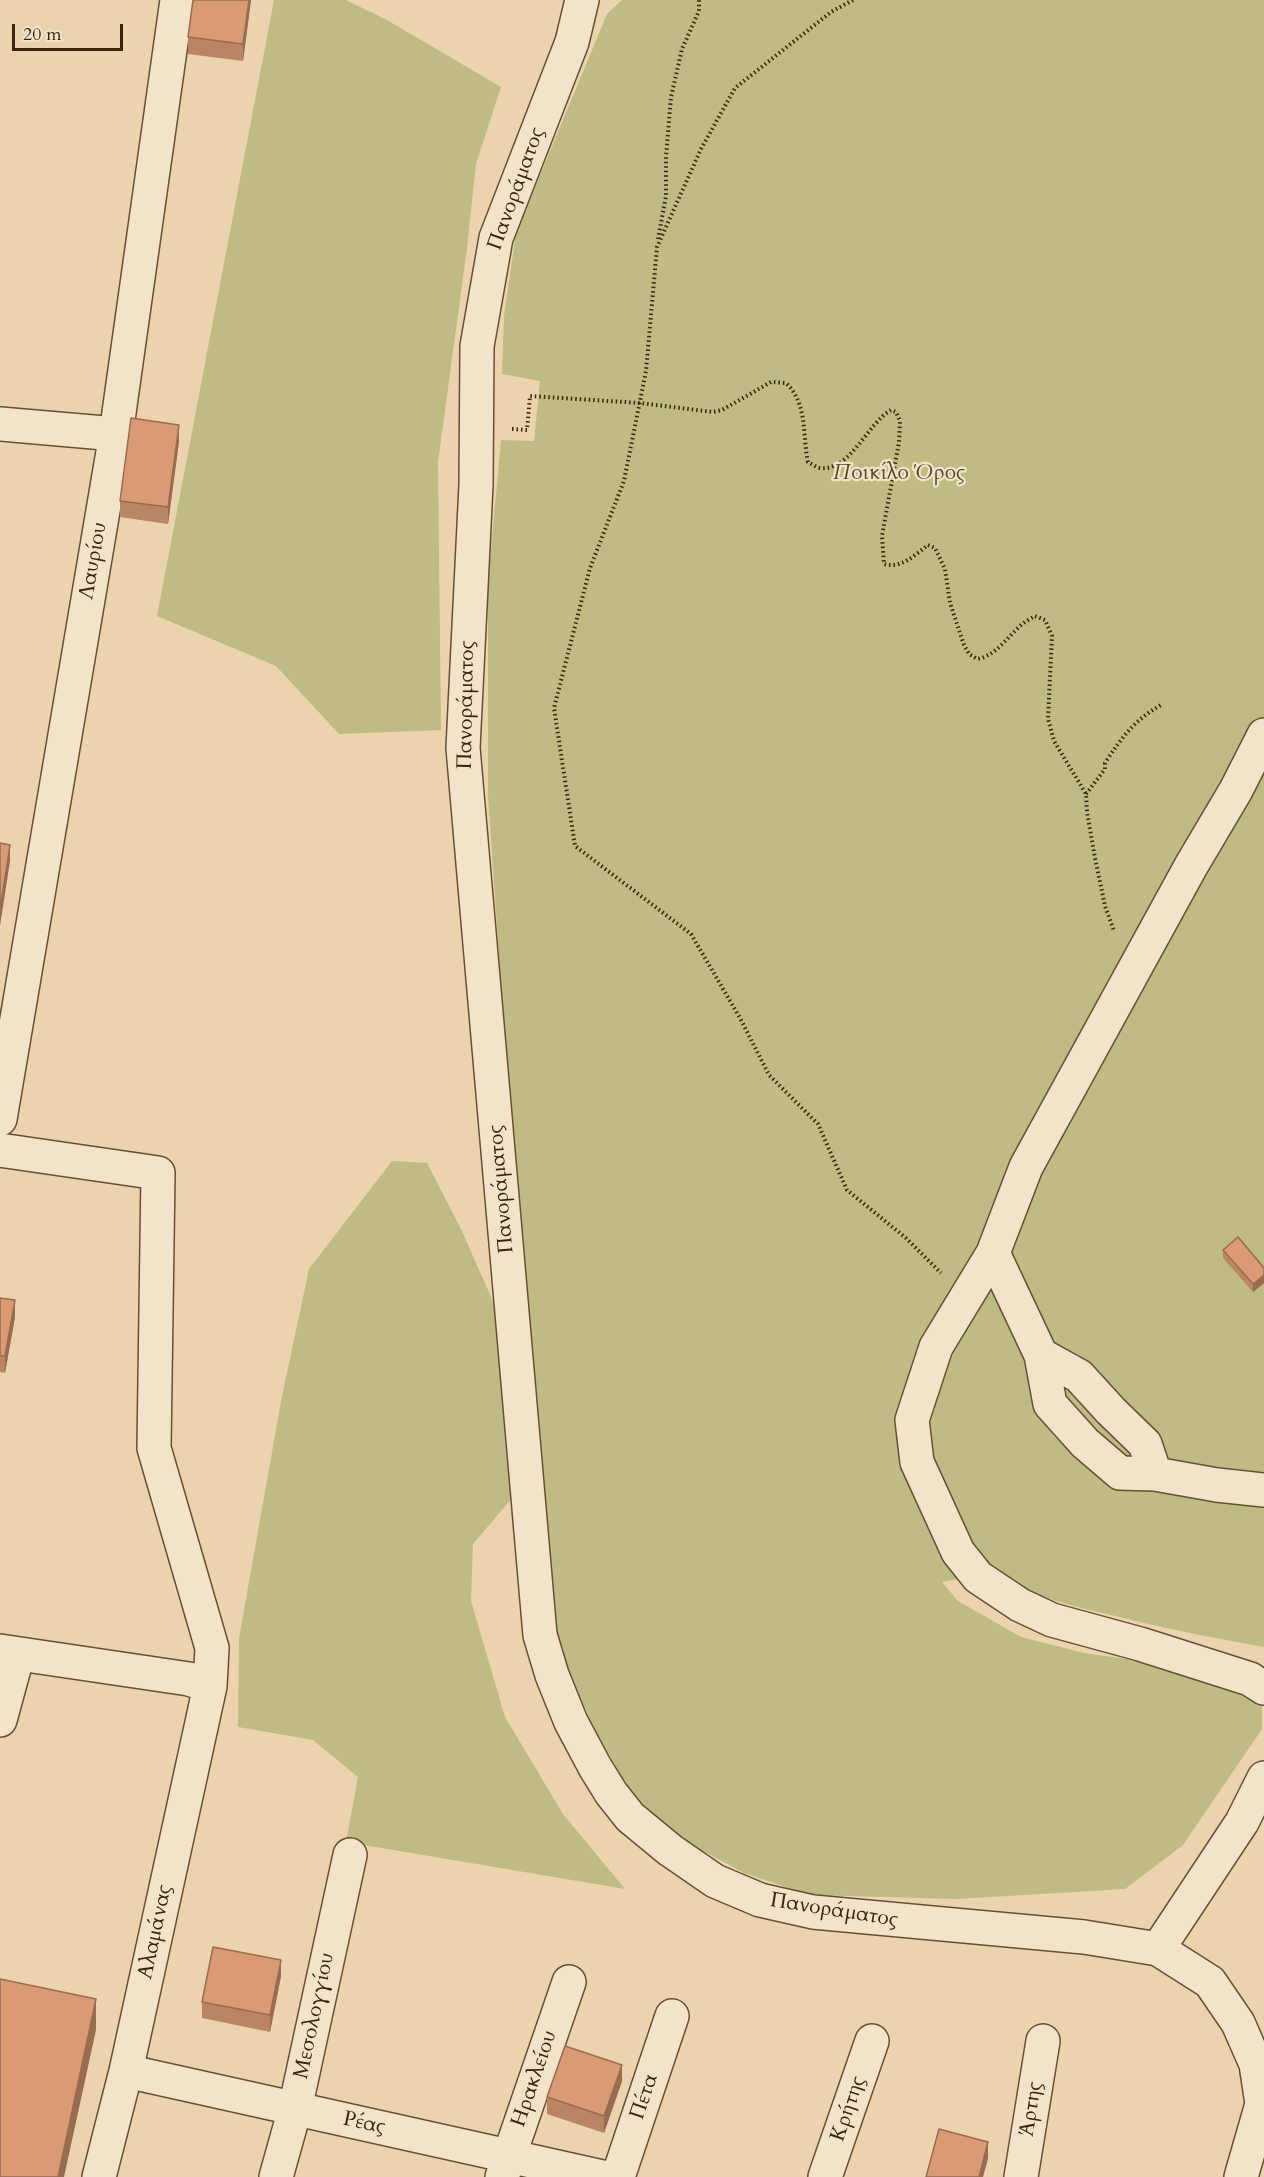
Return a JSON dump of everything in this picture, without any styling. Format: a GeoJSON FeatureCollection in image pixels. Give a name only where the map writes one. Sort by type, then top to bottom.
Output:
{"type":"FeatureCollection","features":[{"type":"Feature","properties":{"kind":"street","name":"Λαυρίου"},"geometry":{"type":"LineString","coordinates":[[0,1119],[116,434],[177,0]]}},
{"type":"Feature","properties":{"kind":"street","name":"Πανοράματος"},"geometry":{"type":"LineString","coordinates":[[580,0],[573,42],[496,238],[477,346],[476,485],[463,748],[540,1635],[552,1675],[571,1722],[611,1793],[630,1817],[670,1850],[715,1881],[760,1900],[813,1912],[1084,1937],[1158,1949]]}},
{"type":"Feature","properties":{"kind":"street"},"geometry":{"type":"LineString","coordinates":[[0,424],[116,434]]}},
{"type":"Feature","properties":{"kind":"street"},"geometry":{"type":"LineString","coordinates":[[1264,735],[1236,790],[1191,866],[1026,1167],[993,1253],[936,1347],[912,1420],[917,1462],[958,1552],[978,1577],[1020,1605],[1052,1620],[1140,1644],[1250,1679],[1264,1688]]}},
{"type":"Feature","properties":{"kind":"street","name":"Αλαμάνας"},"geometry":{"type":"LineString","coordinates":[[0,1150],[158,1173],[154,1448],[212,1648],[210,1686],[126,2071],[99,2177]]}},
{"type":"Feature","properties":{"kind":"street"},"geometry":{"type":"LineString","coordinates":[[993,1253],[1041,1355],[1050,1404],[1084,1443],[1120,1473],[1155,1474],[1217,1485],[1264,1490]]}},
{"type":"Feature","properties":{"kind":"street"},"geometry":{"type":"LineString","coordinates":[[0,1720],[9,1653],[189,1679],[210,1686]]}},
{"type":"Feature","properties":{"kind":"street"},"geometry":{"type":"LineString","coordinates":[[1241,2177],[1262,2104],[1256,2064],[1238,2023],[1210,1982],[1158,1949],[1242,1822],[1264,1778]]}},
{"type":"Feature","properties":{"kind":"street","name":"Μεσολογγίου"},"geometry":{"type":"LineString","coordinates":[[276,2177],[295,2109],[350,1855]]}},
{"type":"Feature","properties":{"kind":"street","name":"Ηρακλείου"},"geometry":{"type":"LineString","coordinates":[[506,2167],[569,1982]]}},
{"type":"Feature","properties":{"kind":"street","name":"Πέτα"},"geometry":{"type":"LineString","coordinates":[[618,2177],[672,2016]]}},
{"type":"Feature","properties":{"kind":"street","name":"Κρήτης"},"geometry":{"type":"LineString","coordinates":[[825,2177],[872,2041]]}},
{"type":"Feature","properties":{"kind":"street","name":"Άρτης"},"geometry":{"type":"LineString","coordinates":[[1021,2177],[1043,2041]]}},
{"type":"Feature","properties":{"kind":"street","name":"Ρέας"},"geometry":{"type":"LineString","coordinates":[[126,2071],[295,2109],[506,2167],[603,2177]]}},
{"type":"Feature","properties":{"kind":"path"},"geometry":{"type":"LineString","coordinates":[[699,0],[699,11],[682,49],[671,97],[666,157],[666,196],[657,247],[646,371],[640,403],[624,481],[590,568],[554,708],[575,846],[691,934],[740,1018],[769,1074],[818,1124],[848,1190],[906,1238],[966,1296]]}},
{"type":"Feature","properties":{"kind":"path"},"geometry":{"type":"LineString","coordinates":[[657,247],[701,149],[735,88],[831,12],[853,0]]}},
{"type":"Feature","properties":{"kind":"path"},"geometry":{"type":"LineString","coordinates":[[477,427],[527,430],[531,396],[640,403],[713,412],[722,411],[771,382],[786,382],[794,391],[802,410],[808,462],[820,468],[833,466],[845,460],[882,415],[891,410],[896,412],[900,421],[899,442],[882,536],[884,564],[893,567],[928,545],[935,548],[945,569],[950,603],[964,645],[969,654],[977,659],[984,658],[999,647],[1021,625],[1035,616],[1045,620],[1052,636],[1048,719],[1054,741],[1086,794],[1090,835],[1105,906],[1130,976]]}},
{"type":"Feature","properties":{"kind":"path"},"geometry":{"type":"LineString","coordinates":[[1086,794],[1105,769],[1105,763],[1130,727],[1149,711],[1163,704]]}},
{"type":"Feature","properties":{"kind":"green space"},"geometry":{"type":"Polygon","coordinates":[[[274,0],[346,0],[387,20],[501,87],[476,164],[438,462],[441,730],[339,734],[276,666],[157,616],[274,0]]]}},
{"type":"Feature","properties":{"kind":"green space","name":"Ποικίλο Όρος"},"geometry":{"type":"Polygon","coordinates":[[[622,0],[1264,0],[1264,1647],[1130,1620],[1068,1604],[1040,1595],[1001,1572],[942,1582],[958,1601],[1021,1637],[1084,1653],[1183,1667],[1243,1687],[1262,1703],[1262,1729],[1183,1845],[1125,1889],[957,1899],[810,1895],[744,1873],[679,1838],[631,1793],[594,1728],[561,1654],[545,1587],[532,1433],[488,796],[488,582],[501,440],[534,441],[540,381],[502,374],[504,316],[516,233],[607,14],[622,0]]]}},
{"type":"Feature","properties":{"kind":"green space"},"geometry":{"type":"Polygon","coordinates":[[[392,1161],[427,1163],[461,1229],[495,1306],[513,1497],[473,1544],[471,1601],[505,1717],[563,1814],[625,1889],[346,1842],[358,1777],[313,1740],[238,1727],[239,1638],[282,1396],[309,1269],[392,1161]]]}},
{"type":"Feature","properties":{"kind":"building"},"geometry":{"type":"Polygon","coordinates":[[[193,0],[249,0],[243,44],[188,37],[193,0]]]}},
{"type":"Feature","properties":{"kind":"building"},"geometry":{"type":"Polygon","coordinates":[[[131,418],[179,425],[168,507],[120,501],[131,418]]]}},
{"type":"Feature","properties":{"kind":"building"},"geometry":{"type":"Polygon","coordinates":[[[0,843],[10,845],[0,910],[0,843]]]}},
{"type":"Feature","properties":{"kind":"building"},"geometry":{"type":"Polygon","coordinates":[[[1238,1237],[1264,1268],[1264,1275],[1253,1284],[1223,1250],[1238,1237]]]}},
{"type":"Feature","properties":{"kind":"building"},"geometry":{"type":"Polygon","coordinates":[[[0,1298],[15,1300],[5,1356],[0,1356],[0,1298]]]}},
{"type":"Feature","properties":{"kind":"building"},"geometry":{"type":"Polygon","coordinates":[[[213,1947],[281,1960],[270,2015],[202,2002],[213,1947]]]}},
{"type":"Feature","properties":{"kind":"building"},"geometry":{"type":"Polygon","coordinates":[[[0,1979],[96,1999],[58,2177],[0,2177],[0,1979]]]}},
{"type":"Feature","properties":{"kind":"building"},"geometry":{"type":"Polygon","coordinates":[[[565,2046],[622,2065],[604,2116],[547,2097],[565,2046]]]}},
{"type":"Feature","properties":{"kind":"building"},"geometry":{"type":"Polygon","coordinates":[[[939,2129],[988,2142],[979,2177],[926,2177],[939,2129]]]}}]}
